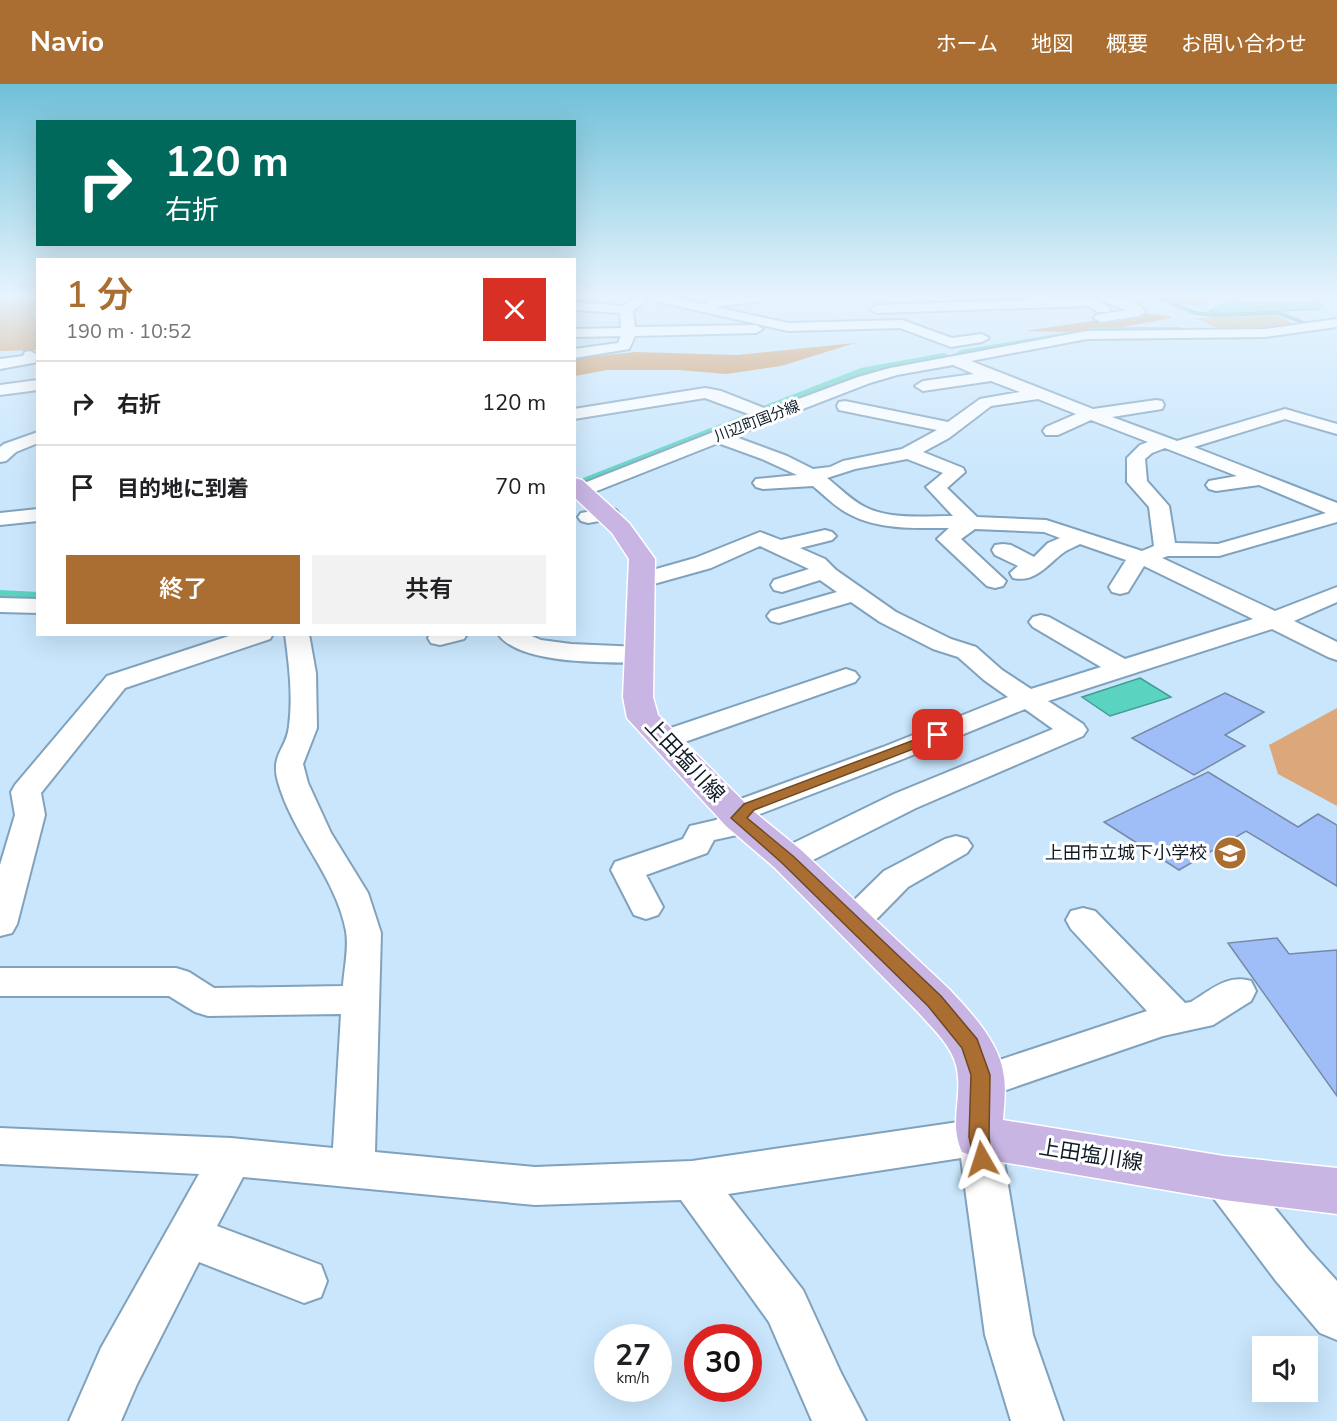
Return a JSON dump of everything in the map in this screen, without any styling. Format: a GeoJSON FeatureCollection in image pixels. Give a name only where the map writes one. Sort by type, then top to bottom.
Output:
{"type":"FeatureCollection","features":[{"type":"Feature","properties":{"kind":"main road","name":"上田塩川線"},"geometry":{"type":"LineString","coordinates":[[585,500],[632,540],[642,559],[638,697],[644,718],[739,818],[788,859],[955,1024],[970,1044],[981,1075],[979,1137],[1224,1178],[1337,1191]]}},
{"type":"Feature","properties":{"kind":"street"},"geometry":{"type":"LineString","coordinates":[[0,364],[25,359]]}},
{"type":"Feature","properties":{"kind":"street","name":"川辺町国分線"},"geometry":{"type":"LineString","coordinates":[[585,500],[718,437],[769,416],[926,359]]}},
{"type":"Feature","properties":{"kind":"street"},"geometry":{"type":"LineString","coordinates":[[964,359],[991,376],[1036,395],[1257,476],[1337,510]]}},
{"type":"Feature","properties":{"kind":"street"},"geometry":{"type":"LineString","coordinates":[[923,386],[991,376]]}},
{"type":"Feature","properties":{"kind":"street"},"geometry":{"type":"LineString","coordinates":[[0,390],[36,385]]}},
{"type":"Feature","properties":{"kind":"street"},"geometry":{"type":"LineString","coordinates":[[576,414],[705,393],[715,394],[769,416]]}},
{"type":"Feature","properties":{"kind":"street"},"geometry":{"type":"LineString","coordinates":[[845,406],[950,418],[967,415],[986,402],[1036,395]]}},
{"type":"Feature","properties":{"kind":"street"},"geometry":{"type":"LineString","coordinates":[[1053,431],[1089,415],[1156,405]]}},
{"type":"Feature","properties":{"kind":"street"},"geometry":{"type":"LineString","coordinates":[[1155,554],[1159,506],[1137,482],[1139,473],[1136,458],[1146,449],[1285,414],[1337,429]]}},
{"type":"Feature","properties":{"kind":"street"},"geometry":{"type":"LineString","coordinates":[[763,483],[813,478],[850,465],[908,453],[950,418]]}},
{"type":"Feature","properties":{"kind":"street"},"geometry":{"type":"LineString","coordinates":[[718,437],[790,465],[813,478],[849,506],[864,514],[883,518],[1046,526],[1079,537],[1155,554],[1219,550],[1337,516]]}},
{"type":"Feature","properties":{"kind":"street"},"geometry":{"type":"LineString","coordinates":[[0,458],[10,448],[36,438]]}},
{"type":"Feature","properties":{"kind":"street"},"geometry":{"type":"LineString","coordinates":[[908,453],[934,461],[956,472],[936,487],[971,523]]}},
{"type":"Feature","properties":{"kind":"street"},"geometry":{"type":"LineString","coordinates":[[1216,485],[1257,476],[1277,462]]}},
{"type":"Feature","properties":{"kind":"street"},"geometry":{"type":"LineString","coordinates":[[0,519],[36,515]]}},
{"type":"Feature","properties":{"kind":"street"},"geometry":{"type":"LineString","coordinates":[[1264,515],[1286,531]]}},
{"type":"Feature","properties":{"kind":"street"},"geometry":{"type":"LineString","coordinates":[[971,523],[948,539],[995,581]]}},
{"type":"Feature","properties":{"kind":"street"},"geometry":{"type":"LineString","coordinates":[[781,546],[825,536]]}},
{"type":"Feature","properties":{"kind":"street"},"geometry":{"type":"LineString","coordinates":[[1003,550],[1028,569],[1056,548],[1079,537]]}},
{"type":"Feature","properties":{"kind":"street"},"geometry":{"type":"LineString","coordinates":[[643,580],[703,562],[760,538],[817,564],[853,594],[888,617],[967,652],[993,675],[1073,730],[905,801],[788,859]]}},
{"type":"Feature","properties":{"kind":"street"},"geometry":{"type":"LineString","coordinates":[[1120,587],[1136,561],[1155,554],[1337,652]]}},
{"type":"Feature","properties":{"kind":"street"},"geometry":{"type":"LineString","coordinates":[[782,585],[824,571]]}},
{"type":"Feature","properties":{"kind":"street"},"geometry":{"type":"LineString","coordinates":[[779,616],[853,594]]}},
{"type":"Feature","properties":{"kind":"street"},"geometry":{"type":"LineString","coordinates":[[646,907],[627,870],[696,846],[701,833],[726,828],[749,807],[893,753],[1026,699],[1275,620],[1337,594]]}},
{"type":"Feature","properties":{"kind":"street"},"geometry":{"type":"LineString","coordinates":[[0,605],[36,606]]}},
{"type":"Feature","properties":{"kind":"street"},"geometry":{"type":"LineString","coordinates":[[1041,622],[1122,668]]}},
{"type":"Feature","properties":{"kind":"street"},"geometry":{"type":"LineString","coordinates":[[0,924],[30,816],[26,792],[116,682],[255,636]]}},
{"type":"Feature","properties":{"kind":"street"},"geometry":{"type":"LineString","coordinates":[[297,636],[303,673],[303,728],[289,764],[293,783],[315,833],[351,893],[364,933],[352,1167]]}},
{"type":"Feature","properties":{"kind":"street"},"geometry":{"type":"LineString","coordinates":[[513,636],[523,644],[551,649],[640,655]]}},
{"type":"Feature","properties":{"kind":"street"},"geometry":{"type":"LineString","coordinates":[[666,739],[846,677]]}},
{"type":"Feature","properties":{"kind":"street"},"geometry":{"type":"LineString","coordinates":[[853,922],[896,879],[956,846]]}},
{"type":"Feature","properties":{"kind":"street"},"geometry":{"type":"LineString","coordinates":[[1083,920],[1177,1019]]}},
{"type":"Feature","properties":{"kind":"street"},"geometry":{"type":"LineString","coordinates":[[0,982],[176,982],[208,1002],[362,1000]]}},
{"type":"Feature","properties":{"kind":"street"},"geometry":{"type":"LineString","coordinates":[[980,1083],[1160,1022],[1200,1015],[1238,991]]}},
{"type":"Feature","properties":{"kind":"street"},"geometry":{"type":"LineString","coordinates":[[0,1146],[231,1157],[535,1186],[692,1180],[979,1137],[1009,1335],[1037,1421]]}},
{"type":"Feature","properties":{"kind":"street"},"geometry":{"type":"LineString","coordinates":[[95,1421],[119,1366],[231,1157]]}},
{"type":"Feature","properties":{"kind":"street"},"geometry":{"type":"LineString","coordinates":[[1224,1178],[1292,1265],[1337,1316]]}},
{"type":"Feature","properties":{"kind":"street"},"geometry":{"type":"LineString","coordinates":[[692,1180],[786,1306],[823,1391],[840,1421]]}},
{"type":"Feature","properties":{"kind":"street"},"geometry":{"type":"LineString","coordinates":[[188,1236],[304,1281]]}},
{"type":"Feature","properties":{"kind":"shaded area"},"geometry":{"type":"Polygon","coordinates":[[[576,359],[802,359],[781,366],[726,374],[679,370],[607,370],[576,376],[576,359]]]}},
{"type":"Feature","properties":{"kind":"shaded area"},"geometry":{"type":"Polygon","coordinates":[[[1140,678],[1171,697],[1110,716],[1082,697],[1140,678]]]}},
{"type":"Feature","properties":{"kind":"shaded area"},"geometry":{"type":"Polygon","coordinates":[[[1337,708],[1337,806],[1278,774],[1269,745],[1337,708]]]}},
{"type":"Feature","properties":{"kind":"building"},"geometry":{"type":"Polygon","coordinates":[[[1225,693],[1264,712],[1225,735],[1245,746],[1194,775],[1132,738],[1225,693]]]}},
{"type":"Feature","properties":{"kind":"building"},"geometry":{"type":"Polygon","coordinates":[[[1208,772],[1298,827],[1318,814],[1337,825],[1337,886],[1246,831],[1179,870],[1104,822],[1208,772]]]}},
{"type":"Feature","properties":{"kind":"building"},"geometry":{"type":"Polygon","coordinates":[[[1277,938],[1289,954],[1337,950],[1337,1096],[1228,943],[1277,938]]]}},
{"type":"Feature","properties":{"kind":"waterway"},"geometry":{"type":"LineString","coordinates":[[766,410],[866,371],[930,359]]}},
{"type":"Feature","properties":{"kind":"waterway"},"geometry":{"type":"LineString","coordinates":[[589,481],[754,415]]}},
{"type":"Feature","properties":{"kind":"waterway"},"geometry":{"type":"LineString","coordinates":[[0,596],[36,598]]}},
{"type":"Feature","properties":{"kind":"place","name":"上田市立城下小学校"},"geometry":{"type":"Point","coordinates":[1230,853]}},
{"type":"Feature","properties":{"kind":"route"},"geometry":{"type":"LineString","coordinates":[[938,735],[749,807],[739,818],[788,859],[934,1001],[970,1044],[981,1075],[979,1137],[982,1159]]}}]}
